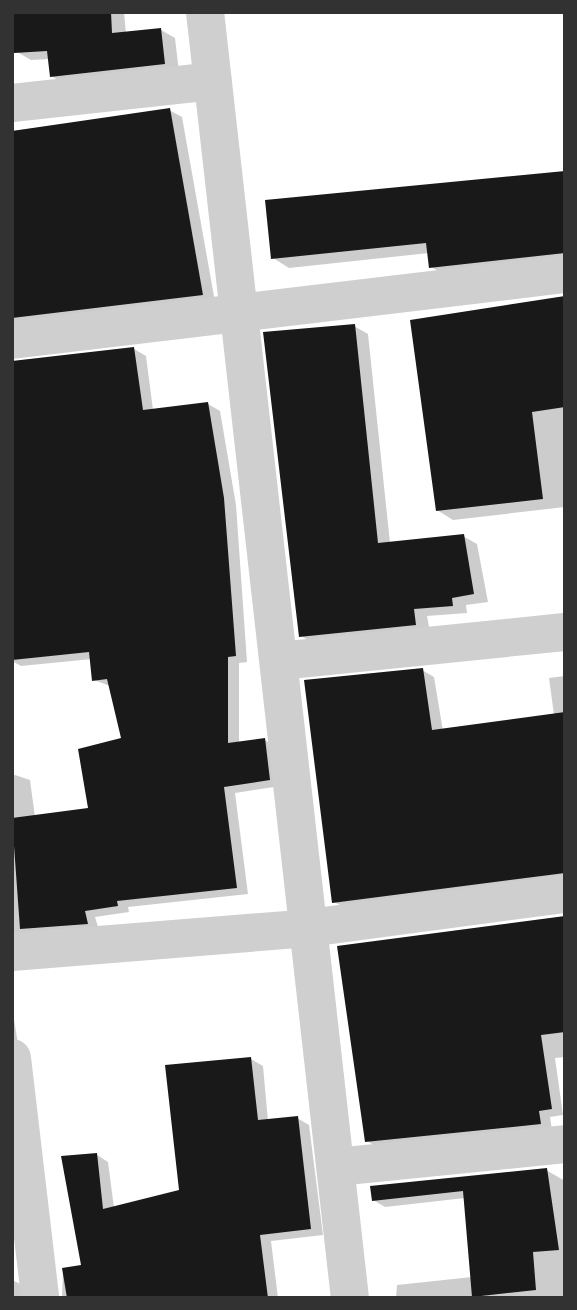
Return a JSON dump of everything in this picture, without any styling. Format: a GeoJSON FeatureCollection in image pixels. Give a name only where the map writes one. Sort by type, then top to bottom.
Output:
{"type":"FeatureCollection","features":[{"type":"Feature","properties":{"kind":"street"},"geometry":{"type":"LineString","coordinates":[[205,12],[350,1298]]}},
{"type":"Feature","properties":{"kind":"street"},"geometry":{"type":"LineString","coordinates":[[12,103],[213,81]]}},
{"type":"Feature","properties":{"kind":"street"},"geometry":{"type":"LineString","coordinates":[[12,340],[240,316],[565,274]]}},
{"type":"Feature","properties":{"kind":"street"},"geometry":{"type":"LineString","coordinates":[[279,661],[565,632]]}},
{"type":"Feature","properties":{"kind":"street"},"geometry":{"type":"LineString","coordinates":[[12,952],[309,928],[565,894]]}},
{"type":"Feature","properties":{"kind":"street"},"geometry":{"type":"LineString","coordinates":[[12,1058],[40,1298]]}},
{"type":"Feature","properties":{"kind":"street"},"geometry":{"type":"LineString","coordinates":[[336,1167],[565,1144]]}},
{"type":"Feature","properties":{"kind":"building"},"geometry":{"type":"Polygon","coordinates":[[[12,12],[111,12],[112,33],[161,28],[165,64],[50,77],[47,51],[14,53],[12,12]]]}},
{"type":"Feature","properties":{"kind":"building"},"geometry":{"type":"Polygon","coordinates":[[[170,108],[203,295],[12,318],[12,131],[170,108]]]}},
{"type":"Feature","properties":{"kind":"building"},"geometry":{"type":"Polygon","coordinates":[[[565,171],[565,253],[429,268],[426,243],[271,259],[265,200],[565,171]]]}},
{"type":"Feature","properties":{"kind":"building"},"geometry":{"type":"Polygon","coordinates":[[[565,296],[565,407],[532,412],[543,499],[436,511],[410,320],[565,296]]]}},
{"type":"Feature","properties":{"kind":"building"},"geometry":{"type":"Polygon","coordinates":[[[355,324],[378,543],[464,534],[474,594],[452,598],[453,606],[414,609],[416,625],[299,637],[263,332],[355,324]]]}},
{"type":"Feature","properties":{"kind":"building"},"geometry":{"type":"Polygon","coordinates":[[[134,347],[143,410],[208,402],[224,498],[236,656],[228,657],[228,743],[265,738],[270,780],[224,787],[237,888],[117,901],[118,906],[85,911],[88,924],[20,929],[12,818],[88,808],[78,749],[121,738],[107,679],[92,681],[89,652],[12,660],[12,361],[134,347]]]}},
{"type":"Feature","properties":{"kind":"building"},"geometry":{"type":"Polygon","coordinates":[[[423,668],[432,730],[565,712],[565,873],[332,903],[304,680],[423,668]]]}},
{"type":"Feature","properties":{"kind":"building"},"geometry":{"type":"Polygon","coordinates":[[[565,916],[565,1032],[541,1035],[552,1109],[539,1111],[541,1124],[365,1142],[337,946],[565,916]]]}},
{"type":"Feature","properties":{"kind":"building"},"geometry":{"type":"Polygon","coordinates":[[[251,1057],[258,1120],[298,1116],[311,1229],[260,1235],[268,1298],[67,1298],[62,1268],[81,1265],[61,1156],[97,1153],[103,1209],[179,1190],[165,1065],[251,1057]]]}},
{"type":"Feature","properties":{"kind":"building"},"geometry":{"type":"Polygon","coordinates":[[[547,1168],[559,1250],[533,1252],[536,1290],[472,1297],[463,1191],[372,1201],[370,1186],[547,1168]]]}}]}
